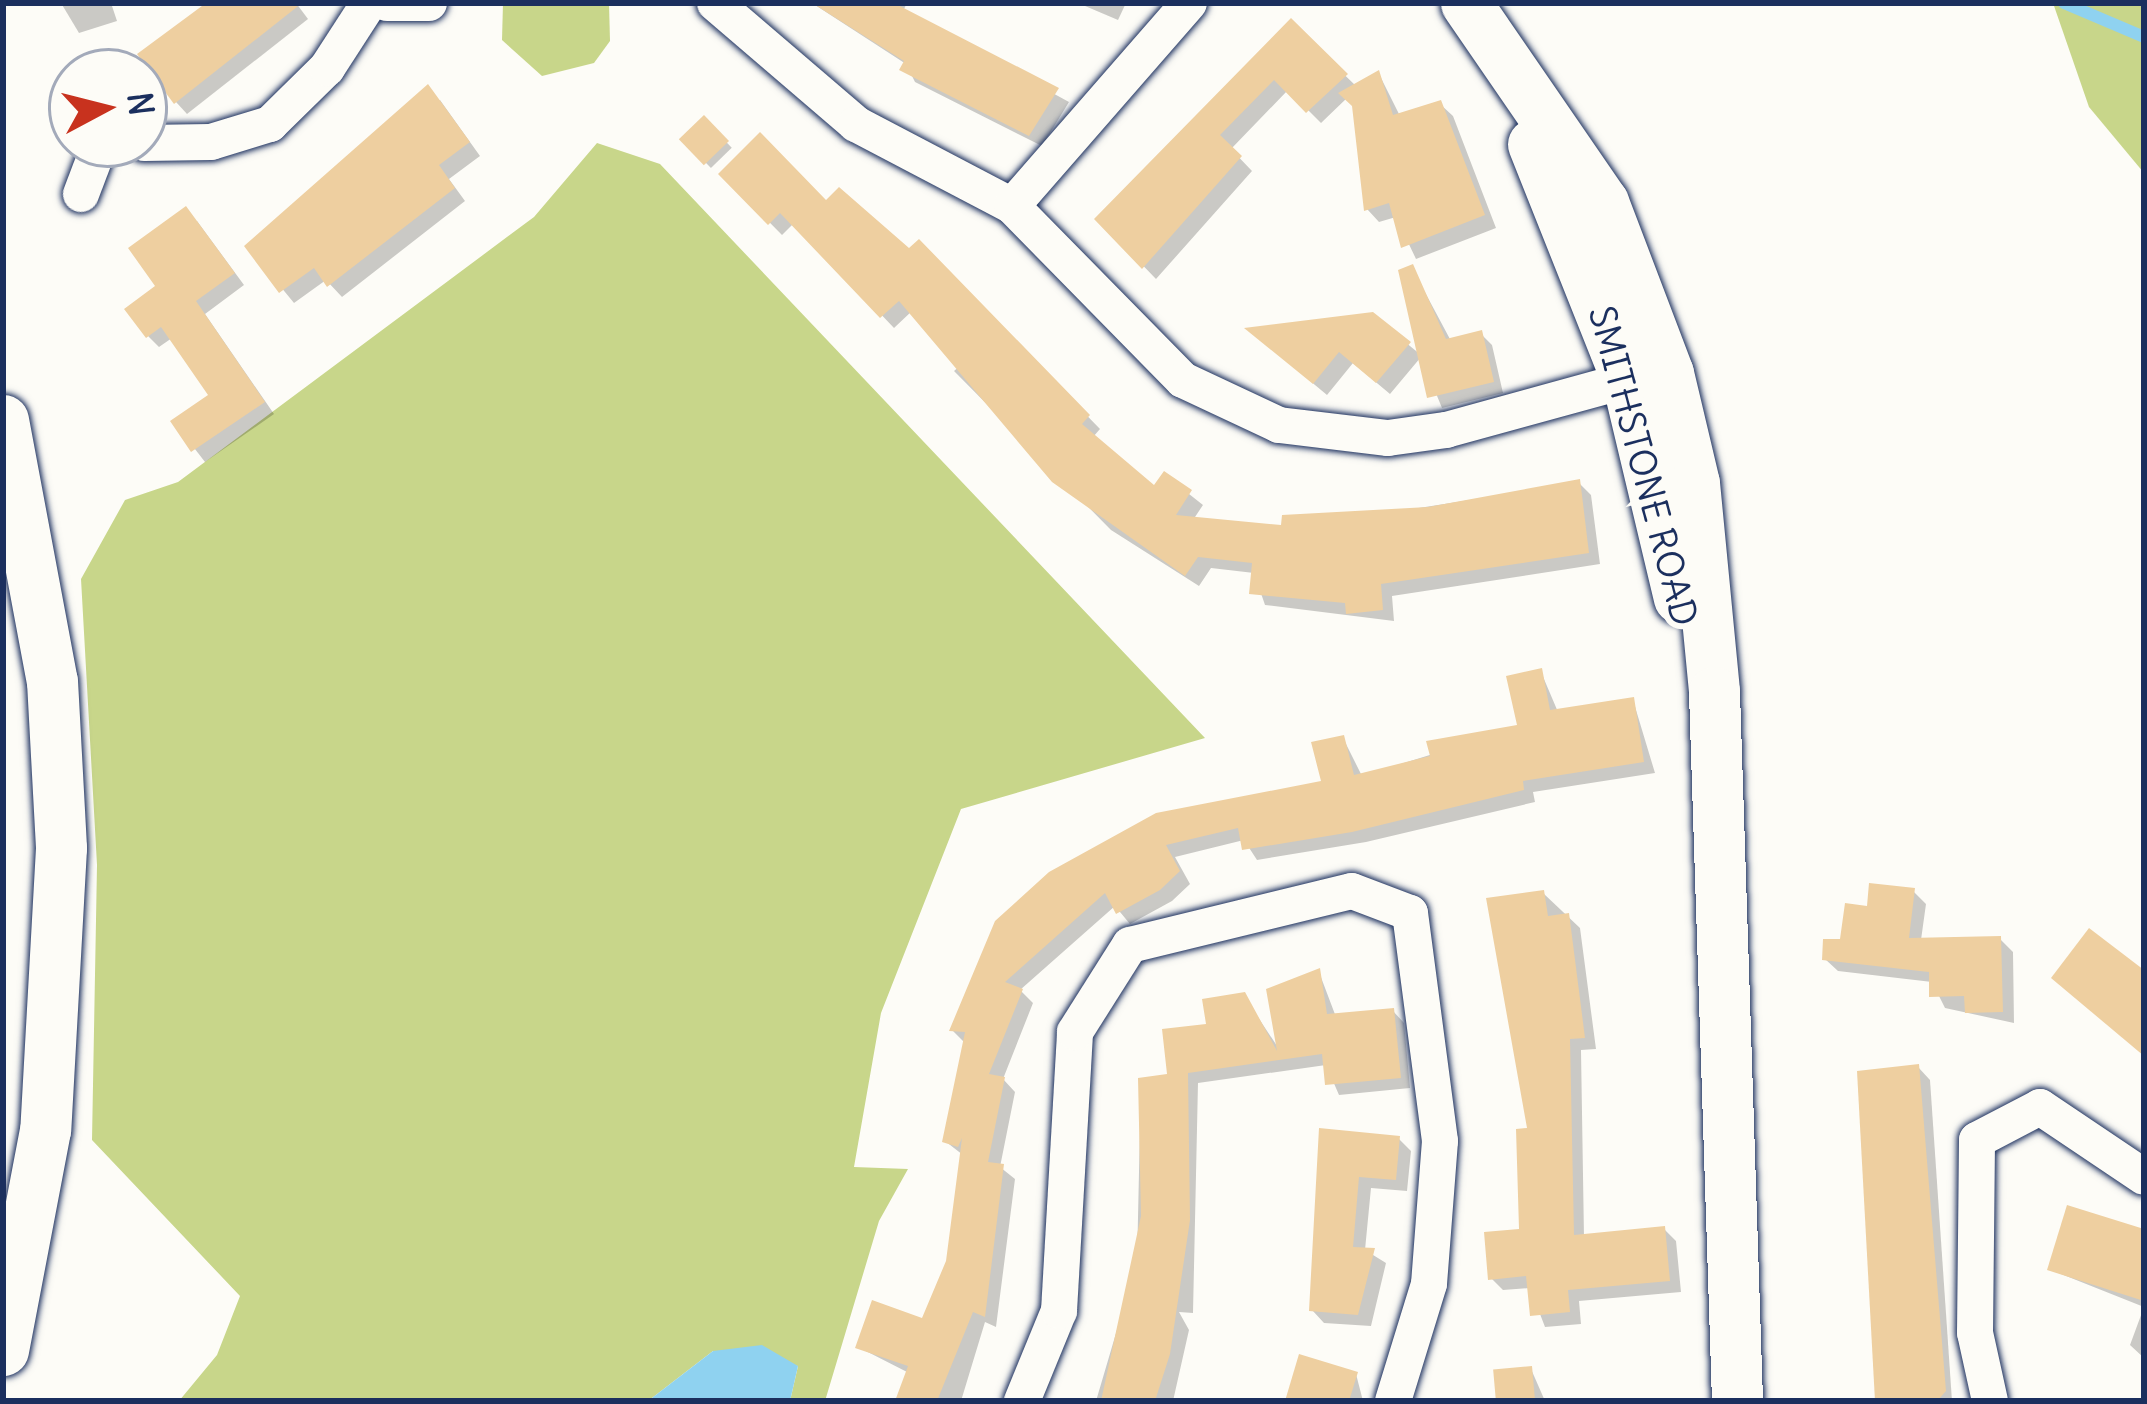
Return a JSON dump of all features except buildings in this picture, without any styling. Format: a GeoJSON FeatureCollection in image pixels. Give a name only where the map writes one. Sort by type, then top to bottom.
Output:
{"type":"FeatureCollection","features":[{"type":"Feature","properties":{"kind":"street"},"geometry":{"type":"LineString","coordinates":[[168,142],[211,142],[270,124],[327,68],[369,3]]}},
{"type":"Feature","properties":{"kind":"street"},"geometry":{"type":"LineString","coordinates":[[387,3],[429,3]]}},
{"type":"Feature","properties":{"kind":"street"},"geometry":{"type":"LineString","coordinates":[[715,3],[856,124],[1012,206],[1183,380],[1279,425],[1388,438],[1628,380],[1643,370],[1608,214]]}},
{"type":"Feature","properties":{"kind":"street"},"geometry":{"type":"LineString","coordinates":[[1012,206],[1189,3]]}},
{"type":"Feature","properties":{"kind":"street","name":"SMITHSTONE ROAD"},"geometry":{"type":"LineString","coordinates":[[1468,6],[1608,214],[1668,374],[1694,483],[1711,733],[1737,1401]]}},
{"type":"Feature","properties":{"kind":"street","name":"SMITHSTONE ROAD"},"geometry":{"type":"LineString","coordinates":[[1468,6],[1587,258],[1628,380],[1711,733]]}},
{"type":"Feature","properties":{"kind":"street"},"geometry":{"type":"LineString","coordinates":[[81,194],[91,168]]}},
{"type":"Feature","properties":{"kind":"street"},"geometry":{"type":"LineString","coordinates":[[3,420],[52,681],[61,848],[45,1130],[3,1350]]}},
{"type":"Feature","properties":{"kind":"street"},"geometry":{"type":"LineString","coordinates":[[1022,1401],[1059,1311],[1075,1032],[1130,944],[1352,890],[1410,913],[1441,1141],[1430,1284],[1393,1401]]}},
{"type":"Feature","properties":{"kind":"street"},"geometry":{"type":"LineString","coordinates":[[1990,1401],[1976,1333],[1977,1140],[2040,1107],[2144,1177]]}},
{"type":"Feature","properties":{"kind":"green space"},"geometry":{"type":"Polygon","coordinates":[[[503,3],[609,3],[610,41],[594,63],[542,76],[502,40],[503,3]]]}},
{"type":"Feature","properties":{"kind":"green space"},"geometry":{"type":"Polygon","coordinates":[[[2053,3],[2144,5],[2144,173],[2089,107],[2053,3]]]}},
{"type":"Feature","properties":{"kind":"green space"},"geometry":{"type":"Polygon","coordinates":[[[597,143],[660,164],[1205,738],[961,809],[881,1013],[854,1167],[908,1169],[879,1221],[825,1401],[790,1401],[798,1366],[713,1351],[648,1401],[179,1401],[217,1355],[240,1296],[92,1140],[97,865],[81,579],[125,500],[178,482],[534,217],[597,143]]]}},
{"type":"Feature","properties":{"kind":"water"},"geometry":{"type":"Polygon","coordinates":[[[762,1345],[798,1366],[790,1401],[648,1401],[713,1351],[762,1345]]]}},
{"type":"Feature","properties":{"kind":"waterway"},"geometry":{"type":"LineString","coordinates":[[2064,3],[2144,37]]}}]}
